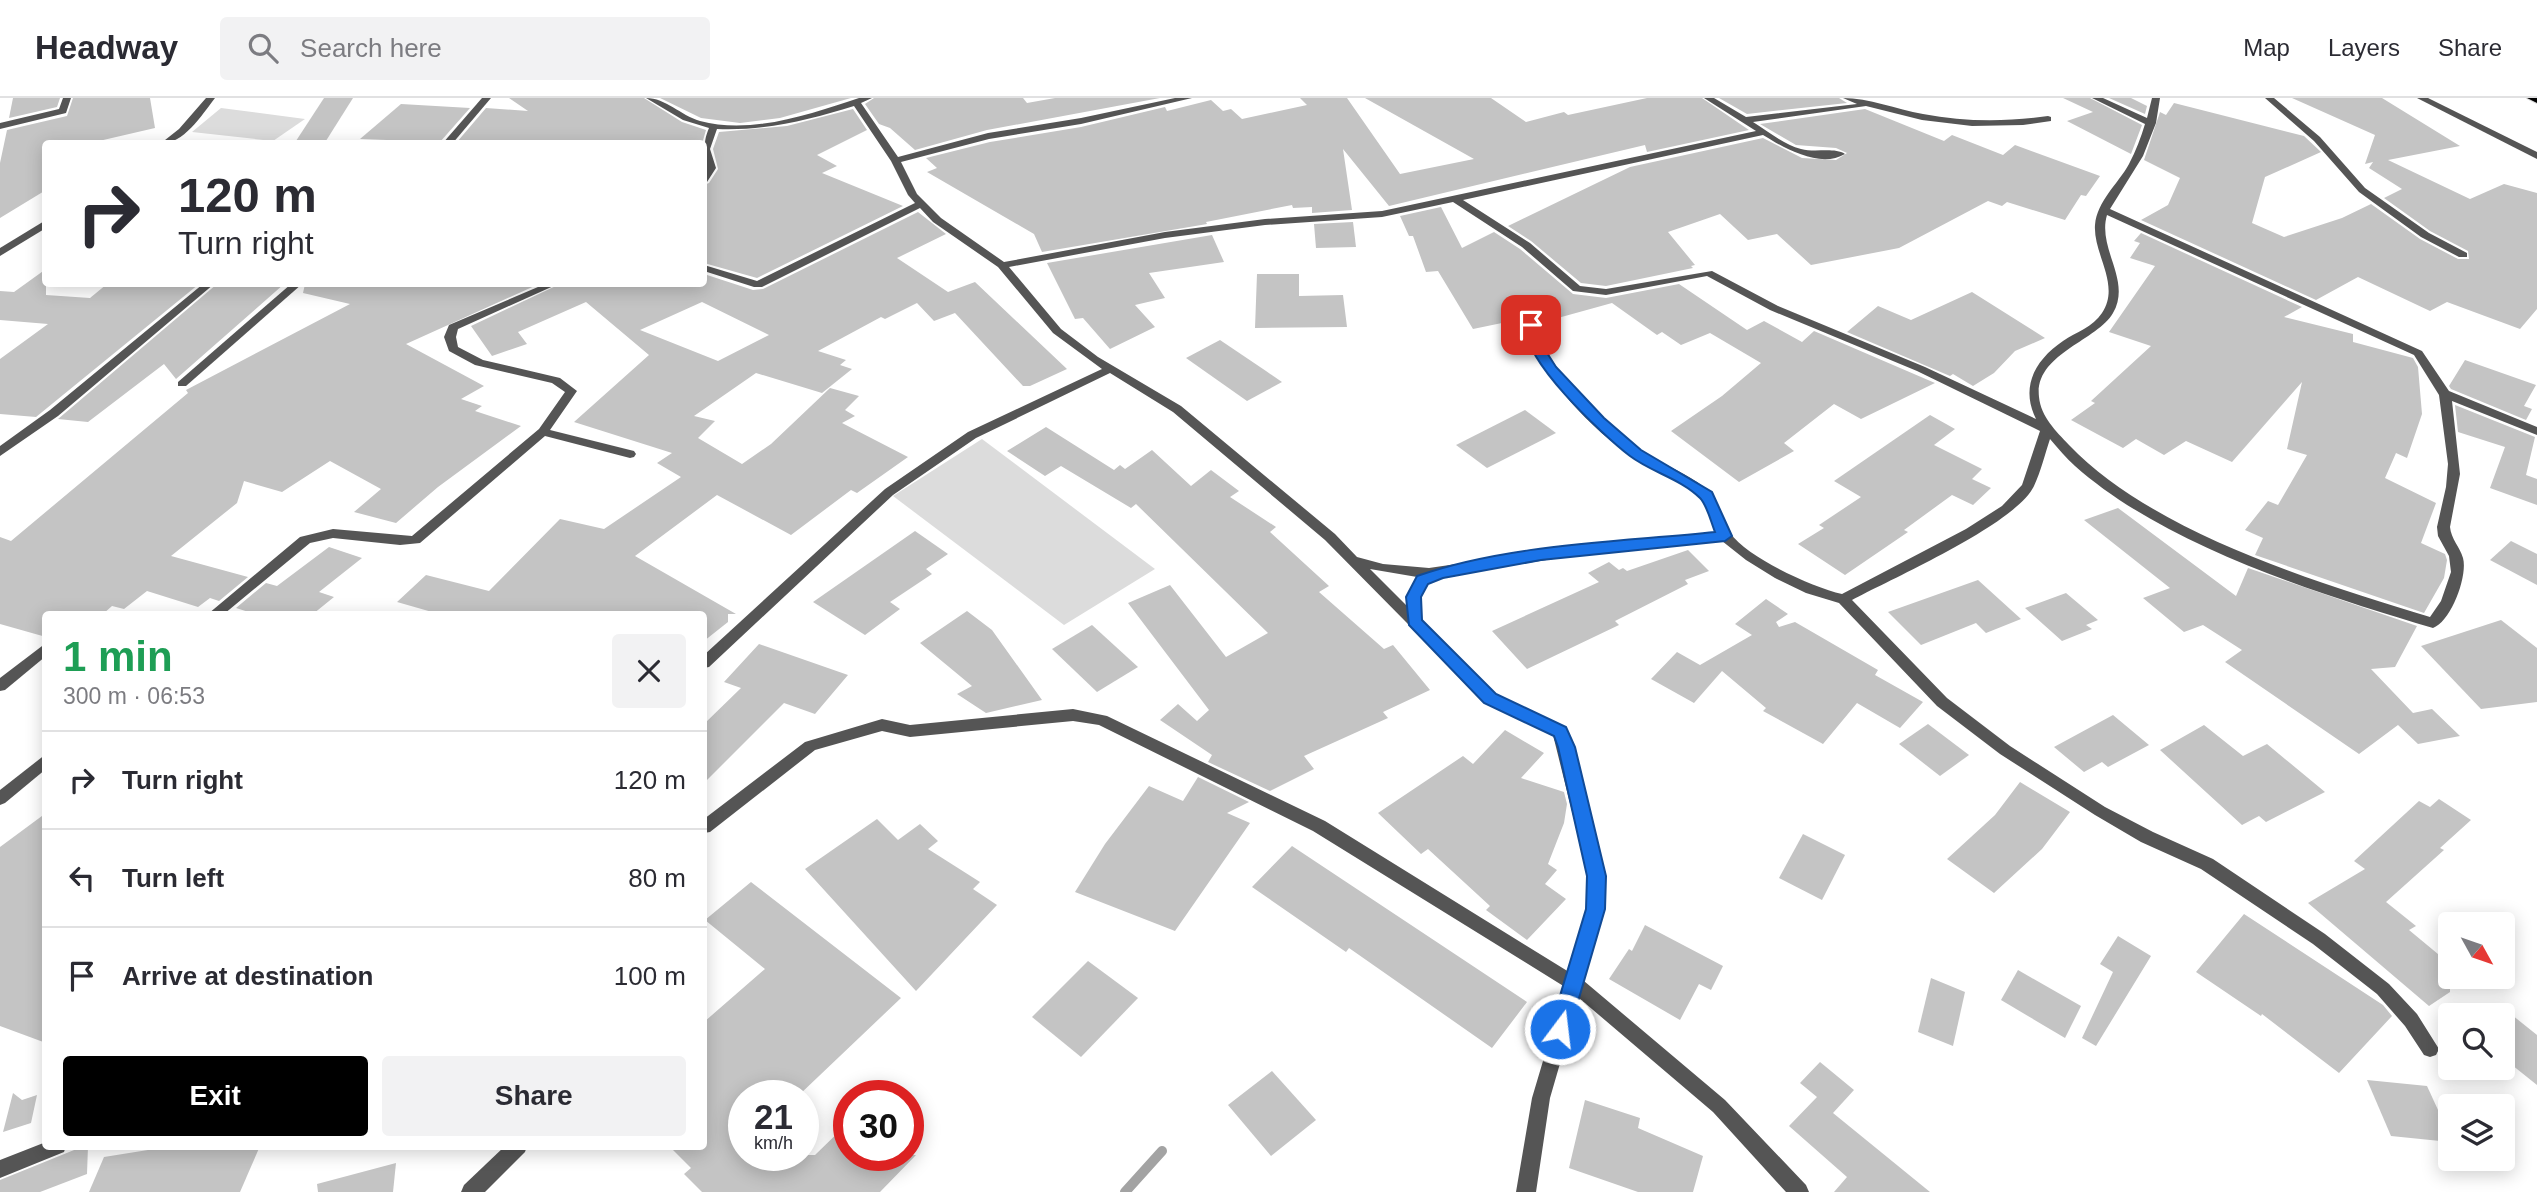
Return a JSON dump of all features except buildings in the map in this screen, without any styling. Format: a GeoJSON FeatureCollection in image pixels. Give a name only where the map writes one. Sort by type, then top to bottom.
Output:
{"type":"FeatureCollection","features":[{"type":"Feature","properties":{"kind":"street"},"geometry":{"type":"LineString","coordinates":[[0,126],[63,111],[67,98]]}},
{"type":"Feature","properties":{"kind":"street"},"geometry":{"type":"LineString","coordinates":[[170,140],[182,131],[211,98]]}},
{"type":"Feature","properties":{"kind":"street"},"geometry":{"type":"LineString","coordinates":[[449,140],[486,98]]}},
{"type":"Feature","properties":{"kind":"street"},"geometry":{"type":"LineString","coordinates":[[650,98],[695,122],[735,128],[868,98]]}},
{"type":"Feature","properties":{"kind":"street"},"geometry":{"type":"LineString","coordinates":[[896,161],[988,136],[1081,121],[1188,98]]}},
{"type":"Feature","properties":{"kind":"street"},"geometry":{"type":"LineString","coordinates":[[1708,98],[1803,154],[1840,154]]}},
{"type":"Feature","properties":{"kind":"street"},"geometry":{"type":"LineString","coordinates":[[1847,98],[1958,124],[1994,126],[2048,119]]}},
{"type":"Feature","properties":{"kind":"street"},"geometry":{"type":"LineString","coordinates":[[2096,98],[2151,123]]}},
{"type":"Feature","properties":{"kind":"street"},"geometry":{"type":"LineString","coordinates":[[2156,98],[2151,123],[2135,162],[2104,210],[2100,229],[2116,292],[2110,310],[2095,328],[2058,350],[2035,379],[2032,392],[2035,407],[2060,445],[2099,478],[2166,521],[2255,561],[2357,600],[2433,623],[2444,612],[2449,591],[2459,574],[2456,556],[2444,538],[2444,522],[2451,500],[2454,474],[2445,394]]}},
{"type":"Feature","properties":{"kind":"street"},"geometry":{"type":"LineString","coordinates":[[2269,98],[2317,139],[2362,190],[2425,235],[2463,255]]}},
{"type":"Feature","properties":{"kind":"street"},"geometry":{"type":"LineString","coordinates":[[2421,98],[2537,156]]}},
{"type":"Feature","properties":{"kind":"street"},"geometry":{"type":"LineString","coordinates":[[856,102],[896,161],[913,195],[956,236],[1002,265],[1058,331],[1110,369],[1177,409],[1354,560],[1490,698],[1560,732],[1596,876],[1595,909],[1541,1098],[1526,1192]]}},
{"type":"Feature","properties":{"kind":"street"},"geometry":{"type":"LineString","coordinates":[[1745,120],[1871,105]]}},
{"type":"Feature","properties":{"kind":"street"},"geometry":{"type":"LineString","coordinates":[[707,144],[714,126]]}},
{"type":"Feature","properties":{"kind":"street"},"geometry":{"type":"LineString","coordinates":[[1002,265],[1165,235],[1265,222],[1382,214],[1766,132]]}},
{"type":"Feature","properties":{"kind":"street"},"geometry":{"type":"LineString","coordinates":[[707,155],[711,168],[707,175]]}},
{"type":"Feature","properties":{"kind":"street"},"geometry":{"type":"LineString","coordinates":[[1457,200],[1526,245],[1577,289],[1606,292],[1708,273],[1774,308],[1921,369],[2048,429]]}},
{"type":"Feature","properties":{"kind":"street"},"geometry":{"type":"LineString","coordinates":[[707,269],[758,285],[921,204]]}},
{"type":"Feature","properties":{"kind":"street"},"geometry":{"type":"LineString","coordinates":[[2104,210],[2418,353],[2433,370],[2435,384],[2445,394],[2537,431]]}},
{"type":"Feature","properties":{"kind":"street"},"geometry":{"type":"LineString","coordinates":[[0,253],[42,226]]}},
{"type":"Feature","properties":{"kind":"street"},"geometry":{"type":"LineString","coordinates":[[0,452],[54,413],[205,287]]}},
{"type":"Feature","properties":{"kind":"street"},"geometry":{"type":"LineString","coordinates":[[182,384],[295,287]]}},
{"type":"Feature","properties":{"kind":"street"},"geometry":{"type":"LineString","coordinates":[[219,611],[305,540],[321,533],[335,531],[399,542],[415,540],[543,432],[572,391],[556,380],[480,363],[453,349],[450,337],[453,327],[546,287]]}},
{"type":"Feature","properties":{"kind":"street"},"geometry":{"type":"LineString","coordinates":[[1531,325],[1536,345],[1551,369],[1599,421],[1636,454],[1707,495],[1725,536],[1750,559],[1814,590],[1843,599],[1942,702],[2005,750],[2100,811],[2147,837],[2207,864],[2319,939],[2383,989],[2411,1020],[2430,1049]]}},
{"type":"Feature","properties":{"kind":"street"},"geometry":{"type":"LineString","coordinates":[[707,660],[888,492],[972,435],[1110,369]]}},
{"type":"Feature","properties":{"kind":"street"},"geometry":{"type":"LineString","coordinates":[[1843,599],[1971,532],[2007,509],[2028,486],[2048,429]]}},
{"type":"Feature","properties":{"kind":"street"},"geometry":{"type":"LineString","coordinates":[[543,432],[630,454]]}},
{"type":"Feature","properties":{"kind":"street"},"geometry":{"type":"LineString","coordinates":[[1354,560],[1379,569],[1413,574],[1441,573],[1541,555],[1725,536]]}},
{"type":"Feature","properties":{"kind":"street"},"geometry":{"type":"LineString","coordinates":[[1414,621],[1414,597],[1422,580],[1441,573]]}},
{"type":"Feature","properties":{"kind":"street"},"geometry":{"type":"LineString","coordinates":[[0,686],[42,651]]}},
{"type":"Feature","properties":{"kind":"street"},"geometry":{"type":"LineString","coordinates":[[707,825],[810,746],[881,724],[910,731],[1087,716],[1131,732],[1319,826],[1573,983],[1719,1107],[1799,1192]]}},
{"type":"Feature","properties":{"kind":"street"},"geometry":{"type":"LineString","coordinates":[[0,799],[42,763]]}},
{"type":"Feature","properties":{"kind":"street"},"geometry":{"type":"LineString","coordinates":[[0,1170],[48,1150]]}},
{"type":"Feature","properties":{"kind":"street"},"geometry":{"type":"LineString","coordinates":[[471,1192],[514,1150]]}},
{"type":"Feature","properties":{"kind":"shaded area"},"geometry":{"type":"Polygon","coordinates":[[[221,108],[305,119],[274,140],[192,132],[221,108]]]}},
{"type":"Feature","properties":{"kind":"shaded area"},"geometry":{"type":"Polygon","coordinates":[[[982,439],[1155,569],[1064,625],[893,496],[982,439]]]}},
{"type":"Feature","properties":{"kind":"waterway"},"geometry":{"type":"LineString","coordinates":[[1125,1192],[1162,1151]]}},
{"type":"Feature","properties":{"kind":"route"},"geometry":{"type":"LineString","coordinates":[[1531,325],[1536,345],[1551,369],[1599,421],[1636,454],[1707,495],[1725,536],[1541,555],[1441,573],[1422,580],[1414,597],[1414,621],[1490,698],[1560,732],[1566,747],[1596,876],[1595,909],[1560,1029]]}}]}
